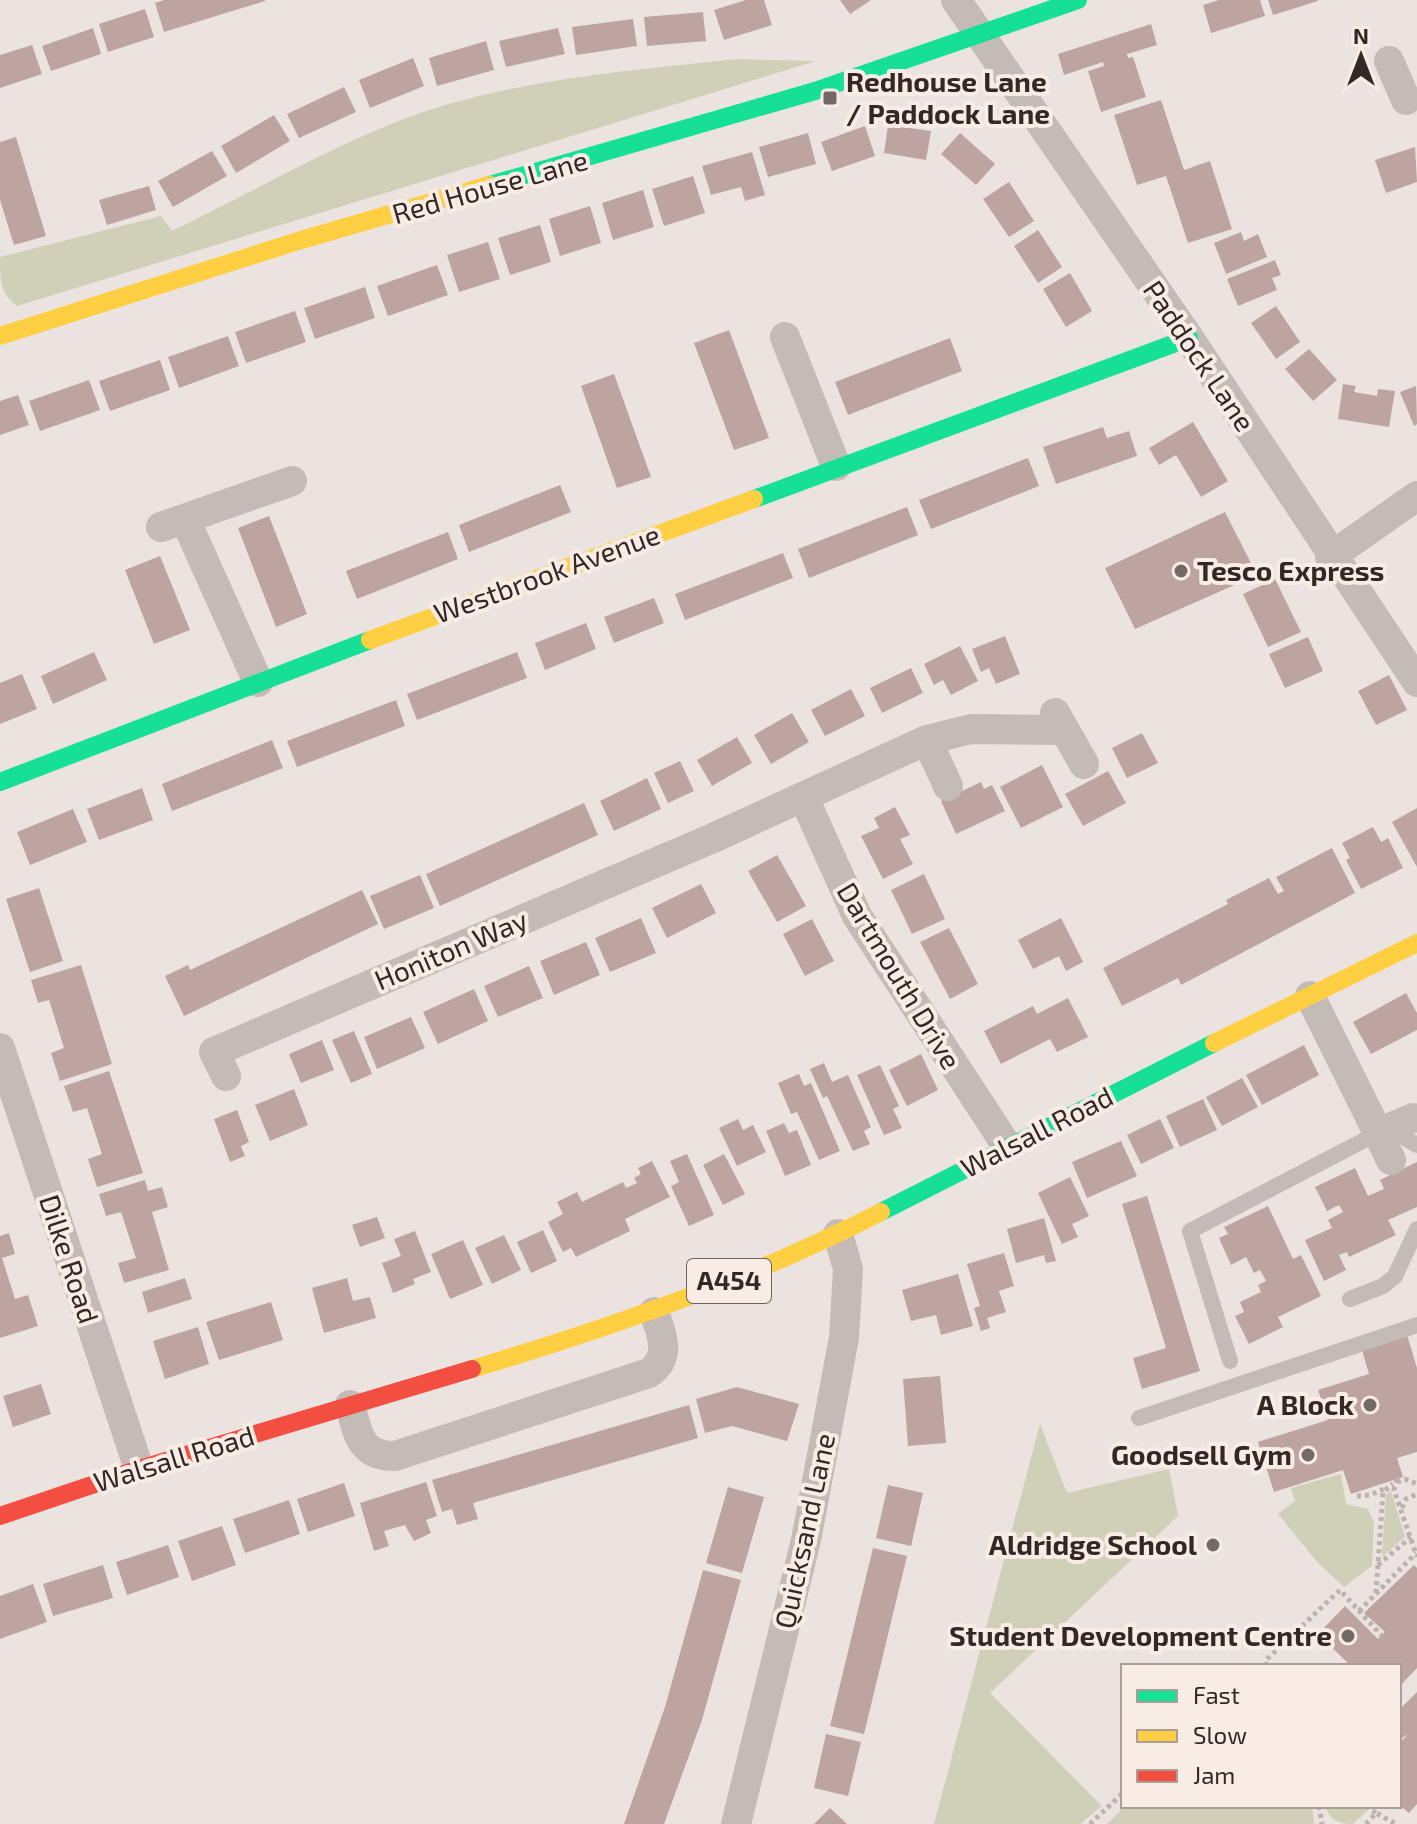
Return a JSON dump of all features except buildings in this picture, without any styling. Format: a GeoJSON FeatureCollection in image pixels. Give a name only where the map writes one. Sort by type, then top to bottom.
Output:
{"type":"FeatureCollection","features":[{"type":"Feature","properties":{"kind":"street","name":"Paddock Lane"},"geometry":{"type":"LineString","coordinates":[[956,0],[1189,338],[1330,557],[1417,682]]}},
{"type":"Feature","properties":{"kind":"street","name":"Red House Lane"},"geometry":{"type":"LineString","coordinates":[[0,336],[298,241],[815,91],[1078,0]]}},
{"type":"Feature","properties":{"kind":"street"},"geometry":{"type":"LineString","coordinates":[[1389,61],[1401,102]]}},
{"type":"Feature","properties":{"kind":"street"},"geometry":{"type":"LineString","coordinates":[[785,337],[836,466]]}},
{"type":"Feature","properties":{"kind":"street","name":"Westbrook Avenue"},"geometry":{"type":"LineString","coordinates":[[0,782],[836,466],[1189,338]]}},
{"type":"Feature","properties":{"kind":"street"},"geometry":{"type":"LineString","coordinates":[[258,682],[173,523],[292,481]]}},
{"type":"Feature","properties":{"kind":"street"},"geometry":{"type":"LineString","coordinates":[[1330,557],[1417,496]]}},
{"type":"Feature","properties":{"kind":"street","name":"Honiton Way"},"geometry":{"type":"LineString","coordinates":[[226,1076],[214,1052],[717,848],[804,798],[927,740],[971,729],[1059,721],[1084,764]]}},
{"type":"Feature","properties":{"kind":"street"},"geometry":{"type":"LineString","coordinates":[[927,740],[948,786]]}},
{"type":"Feature","properties":{"kind":"street","name":"Dartmouth Drive"},"geometry":{"type":"LineString","coordinates":[[804,798],[857,916],[1007,1146]]}},
{"type":"Feature","properties":{"kind":"street","name":"Walsall Road"},"geometry":{"type":"LineString","coordinates":[[0,1516],[139,1469],[654,1312],[838,1234],[1007,1146],[1417,943]]}},
{"type":"Feature","properties":{"kind":"street"},"geometry":{"type":"LineString","coordinates":[[1310,996],[1403,1128],[1391,1160]]}},
{"type":"Feature","properties":{"kind":"street","name":"Dilke Road"},"geometry":{"type":"LineString","coordinates":[[0,1048],[139,1469]]}},
{"type":"Feature","properties":{"kind":"street","name":"Quicksand Lane"},"geometry":{"type":"LineString","coordinates":[[736,1824],[806,1540],[844,1338],[848,1269],[838,1234]]}},
{"type":"Feature","properties":{"kind":"street"},"geometry":{"type":"LineString","coordinates":[[350,1405],[360,1443],[369,1452],[395,1456],[649,1373],[659,1366],[664,1355],[664,1341],[654,1312]]}},
{"type":"Feature","properties":{"kind":"lane"},"geometry":{"type":"LineString","coordinates":[[1230,1361],[1190,1231],[1403,1128]]}},
{"type":"Feature","properties":{"kind":"lane"},"geometry":{"type":"LineString","coordinates":[[1350,1299],[1383,1286],[1395,1276],[1417,1229]]}},
{"type":"Feature","properties":{"kind":"lane"},"geometry":{"type":"LineString","coordinates":[[1139,1418],[1417,1325]]}},
{"type":"Feature","properties":{"kind":"path"},"geometry":{"type":"LineString","coordinates":[[1357,1496],[1370,1495],[1405,1479],[1417,1484]]}},
{"type":"Feature","properties":{"kind":"path"},"geometry":{"type":"LineString","coordinates":[[1359,1611],[1416,1555],[1396,1482]]}},
{"type":"Feature","properties":{"kind":"path"},"geometry":{"type":"LineString","coordinates":[[1376,1593],[1383,1492],[1396,1482]]}},
{"type":"Feature","properties":{"kind":"path"},"geometry":{"type":"LineString","coordinates":[[1401,1509],[1406,1499],[1417,1494]]}},
{"type":"Feature","properties":{"kind":"path"},"geometry":{"type":"LineString","coordinates":[[1378,1566],[1411,1537]]}},
{"type":"Feature","properties":{"kind":"path"},"geometry":{"type":"LineString","coordinates":[[1265,1663],[1340,1590],[1382,1636]]}},
{"type":"Feature","properties":{"kind":"path"},"geometry":{"type":"LineString","coordinates":[[1090,1824],[1121,1795]]}},
{"type":"Feature","properties":{"kind":"path"},"geometry":{"type":"LineString","coordinates":[[1369,1808],[1396,1824]]}},
{"type":"Feature","properties":{"kind":"path"},"geometry":{"type":"LineString","coordinates":[[1366,1824],[1376,1813]]}},
{"type":"Feature","properties":{"kind":"green space"},"geometry":{"type":"Polygon","coordinates":[[[737,59],[816,61],[17,306],[2,285],[0,257],[161,216],[172,231],[340,146],[437,108],[479,96],[565,79],[737,59]]]}},
{"type":"Feature","properties":{"kind":"green space"},"geometry":{"type":"Polygon","coordinates":[[[1040,1424],[1067,1493],[1169,1469],[1178,1516],[990,1693],[1102,1806],[1080,1824],[934,1824],[1040,1424]]]}},
{"type":"Feature","properties":{"kind":"green space"},"geometry":{"type":"Polygon","coordinates":[[[1341,1474],[1346,1504],[1368,1509],[1374,1522],[1372,1566],[1344,1587],[1318,1563],[1278,1514],[1295,1501],[1291,1488],[1341,1474]]]}},
{"type":"Feature","properties":{"kind":"green space"},"geometry":{"type":"Polygon","coordinates":[[[1391,1491],[1405,1537],[1382,1557],[1386,1495],[1391,1491]]]}},
{"type":"Feature","properties":{"kind":"green space"},"geometry":{"type":"Polygon","coordinates":[[[1123,1808],[1312,1808],[1314,1824],[1107,1824],[1123,1808]]]}},
{"type":"Feature","properties":{"kind":"green space"},"geometry":{"type":"Polygon","coordinates":[[[1326,1808],[1368,1810],[1353,1824],[1332,1818],[1326,1808]]]}},
{"type":"Feature","properties":{"kind":"traffic: fast"},"geometry":{"type":"LineString","coordinates":[[490,185],[815,91],[1078,0]]}},
{"type":"Feature","properties":{"kind":"traffic: fast"},"geometry":{"type":"LineString","coordinates":[[754,499],[1189,338]]}},
{"type":"Feature","properties":{"kind":"traffic: fast"},"geometry":{"type":"LineString","coordinates":[[0,782],[370,640]]}},
{"type":"Feature","properties":{"kind":"traffic: fast"},"geometry":{"type":"LineString","coordinates":[[881,1212],[1214,1043]]}},
{"type":"Feature","properties":{"kind":"traffic: slow"},"geometry":{"type":"LineString","coordinates":[[0,336],[298,241],[490,185]]}},
{"type":"Feature","properties":{"kind":"traffic: slow"},"geometry":{"type":"LineString","coordinates":[[370,640],[754,499]]}},
{"type":"Feature","properties":{"kind":"traffic: slow"},"geometry":{"type":"LineString","coordinates":[[1214,1043],[1417,943]]}},
{"type":"Feature","properties":{"kind":"traffic: slow"},"geometry":{"type":"LineString","coordinates":[[472,1369],[680,1300],[782,1259],[881,1212]]}},
{"type":"Feature","properties":{"kind":"traffic: jam"},"geometry":{"type":"LineString","coordinates":[[0,1516],[139,1469],[472,1369]]}},
{"type":"Feature","properties":{"kind":"place","name":"Redhouse Lane / Paddock Lane"},"geometry":{"type":"Point","coordinates":[830,98]}},
{"type":"Feature","properties":{"kind":"place","name":"Tesco Express"},"geometry":{"type":"Point","coordinates":[1181,571]}},
{"type":"Feature","properties":{"kind":"place","name":"A Block"},"geometry":{"type":"Point","coordinates":[1370,1405]}},
{"type":"Feature","properties":{"kind":"place","name":"Goodsell Gym"},"geometry":{"type":"Point","coordinates":[1308,1455]}},
{"type":"Feature","properties":{"kind":"place","name":"Aldridge School"},"geometry":{"type":"Point","coordinates":[1213,1545]}},
{"type":"Feature","properties":{"kind":"place","name":"Student Development Centre"},"geometry":{"type":"Point","coordinates":[1348,1636]}}]}
